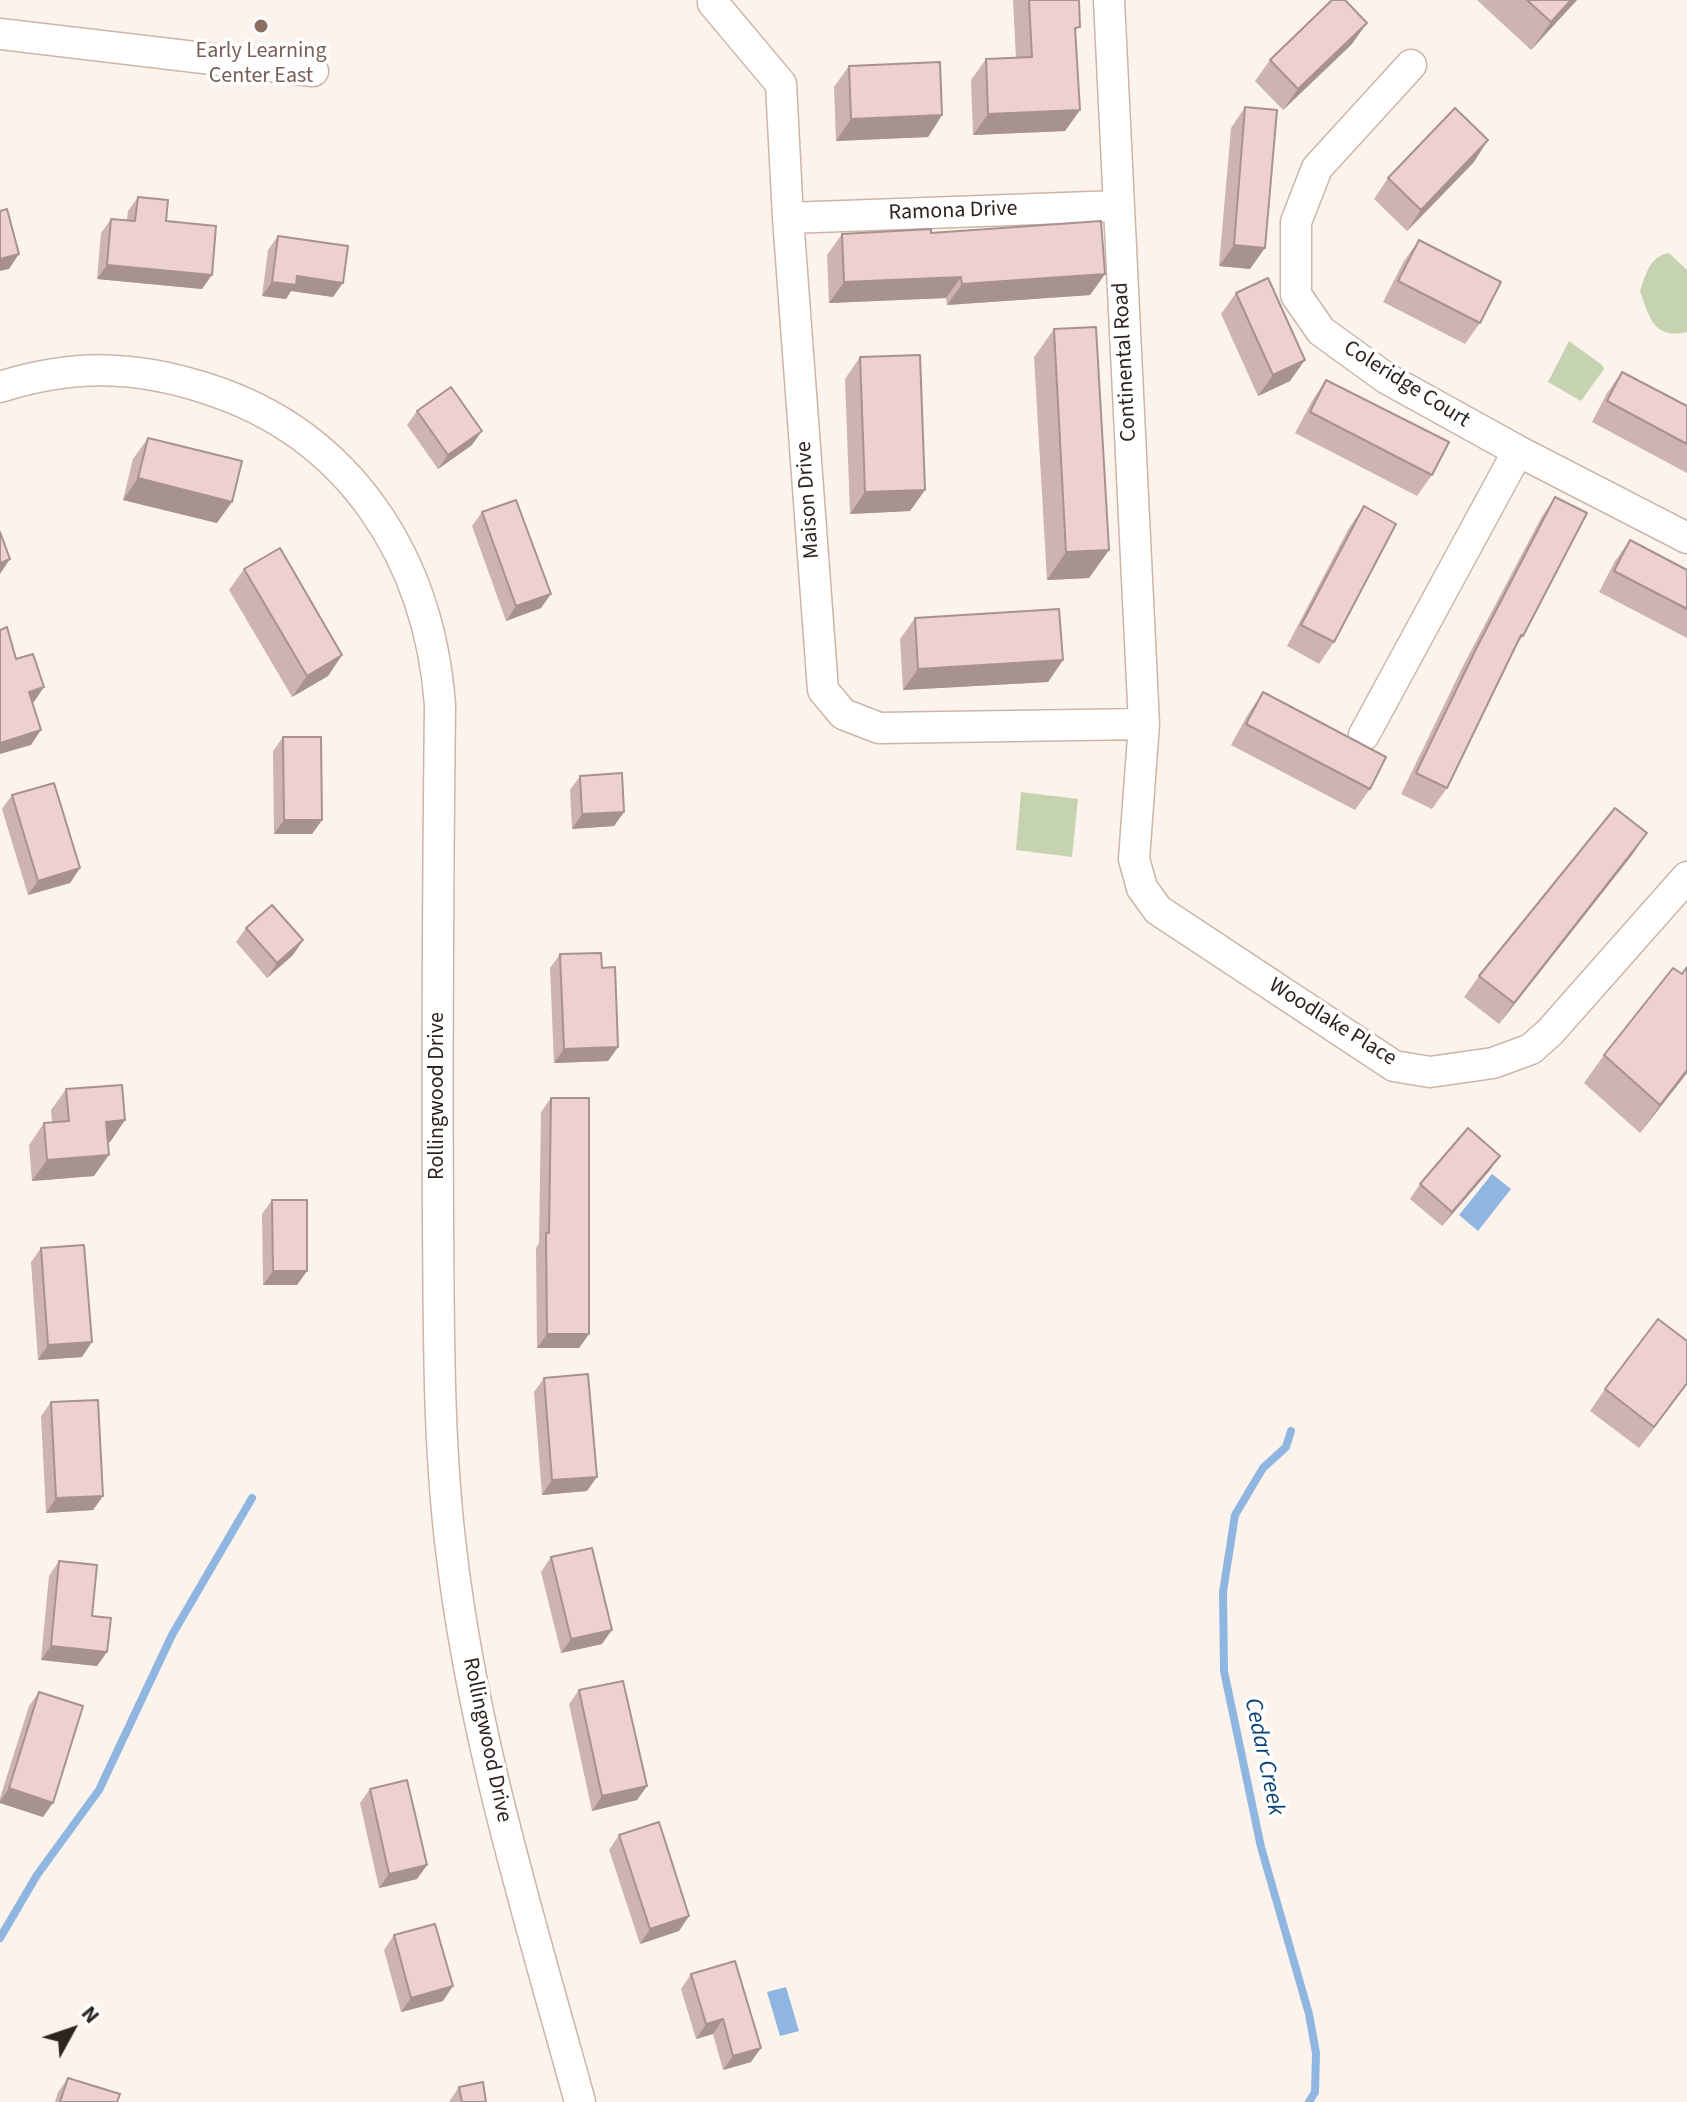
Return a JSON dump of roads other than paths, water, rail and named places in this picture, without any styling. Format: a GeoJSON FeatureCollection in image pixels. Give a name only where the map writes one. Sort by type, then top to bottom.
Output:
{"type":"FeatureCollection","features":[{"type":"Feature","properties":{"kind":"street","name":"Maison Drive"},"geometry":{"type":"LineString","coordinates":[[713,0],[781,84],[823,690],[843,714],[879,728],[1144,724]]}},
{"type":"Feature","properties":{"kind":"street","name":"Continental Road"},"geometry":{"type":"LineString","coordinates":[[1109,0],[1144,724]]}},
{"type":"Feature","properties":{"kind":"street"},"geometry":{"type":"LineString","coordinates":[[0,34],[313,71]]}},
{"type":"Feature","properties":{"kind":"street","name":"Coleridge Court"},"geometry":{"type":"LineString","coordinates":[[1411,65],[1317,168],[1296,222],[1296,295],[1321,331],[1386,378],[1518,451],[1687,538]]}},
{"type":"Feature","properties":{"kind":"street","name":"Ramona Drive"},"geometry":{"type":"LineString","coordinates":[[788,218],[1119,206]]}},
{"type":"Feature","properties":{"kind":"street","name":"Rollingwood Drive"},"geometry":{"type":"LineString","coordinates":[[0,387],[66,371],[121,369],[169,376],[226,395],[277,418],[320,449],[353,481],[375,511],[396,545],[428,626],[437,669],[440,705],[437,999],[440,1388],[443,1470],[451,1550],[490,1769],[580,2102]]}},
{"type":"Feature","properties":{"kind":"street"},"geometry":{"type":"LineString","coordinates":[[1364,735],[1518,451]]}},
{"type":"Feature","properties":{"kind":"street","name":"Woodlake Place"},"geometry":{"type":"LineString","coordinates":[[1144,724],[1134,859],[1142,888],[1158,910],[1394,1066],[1430,1072],[1493,1063],[1531,1049],[1550,1032],[1687,877]]}},
{"type":"Feature","properties":{"kind":"water"},"geometry":{"type":"Polygon","coordinates":[[[1492,1174],[1511,1189],[1478,1231],[1459,1215],[1492,1174]]]}},
{"type":"Feature","properties":{"kind":"water"},"geometry":{"type":"Polygon","coordinates":[[[786,1987],[799,2031],[780,2036],[767,1992],[786,1987]]]}},
{"type":"Feature","properties":{"kind":"waterway","name":"Cedar Creek"},"geometry":{"type":"LineString","coordinates":[[1291,1431],[1286,1447],[1263,1468],[1235,1515],[1223,1592],[1224,1671],[1261,1847],[1309,2014],[1316,2053],[1315,2092],[1309,2102]]}},
{"type":"Feature","properties":{"kind":"waterway"},"geometry":{"type":"LineString","coordinates":[[0,1938],[37,1875],[99,1790],[172,1635],[252,1498]]}},
{"type":"Feature","properties":{"kind":"place","name":"Early Learning Center East"},"geometry":{"type":"Point","coordinates":[261,26]}}]}
